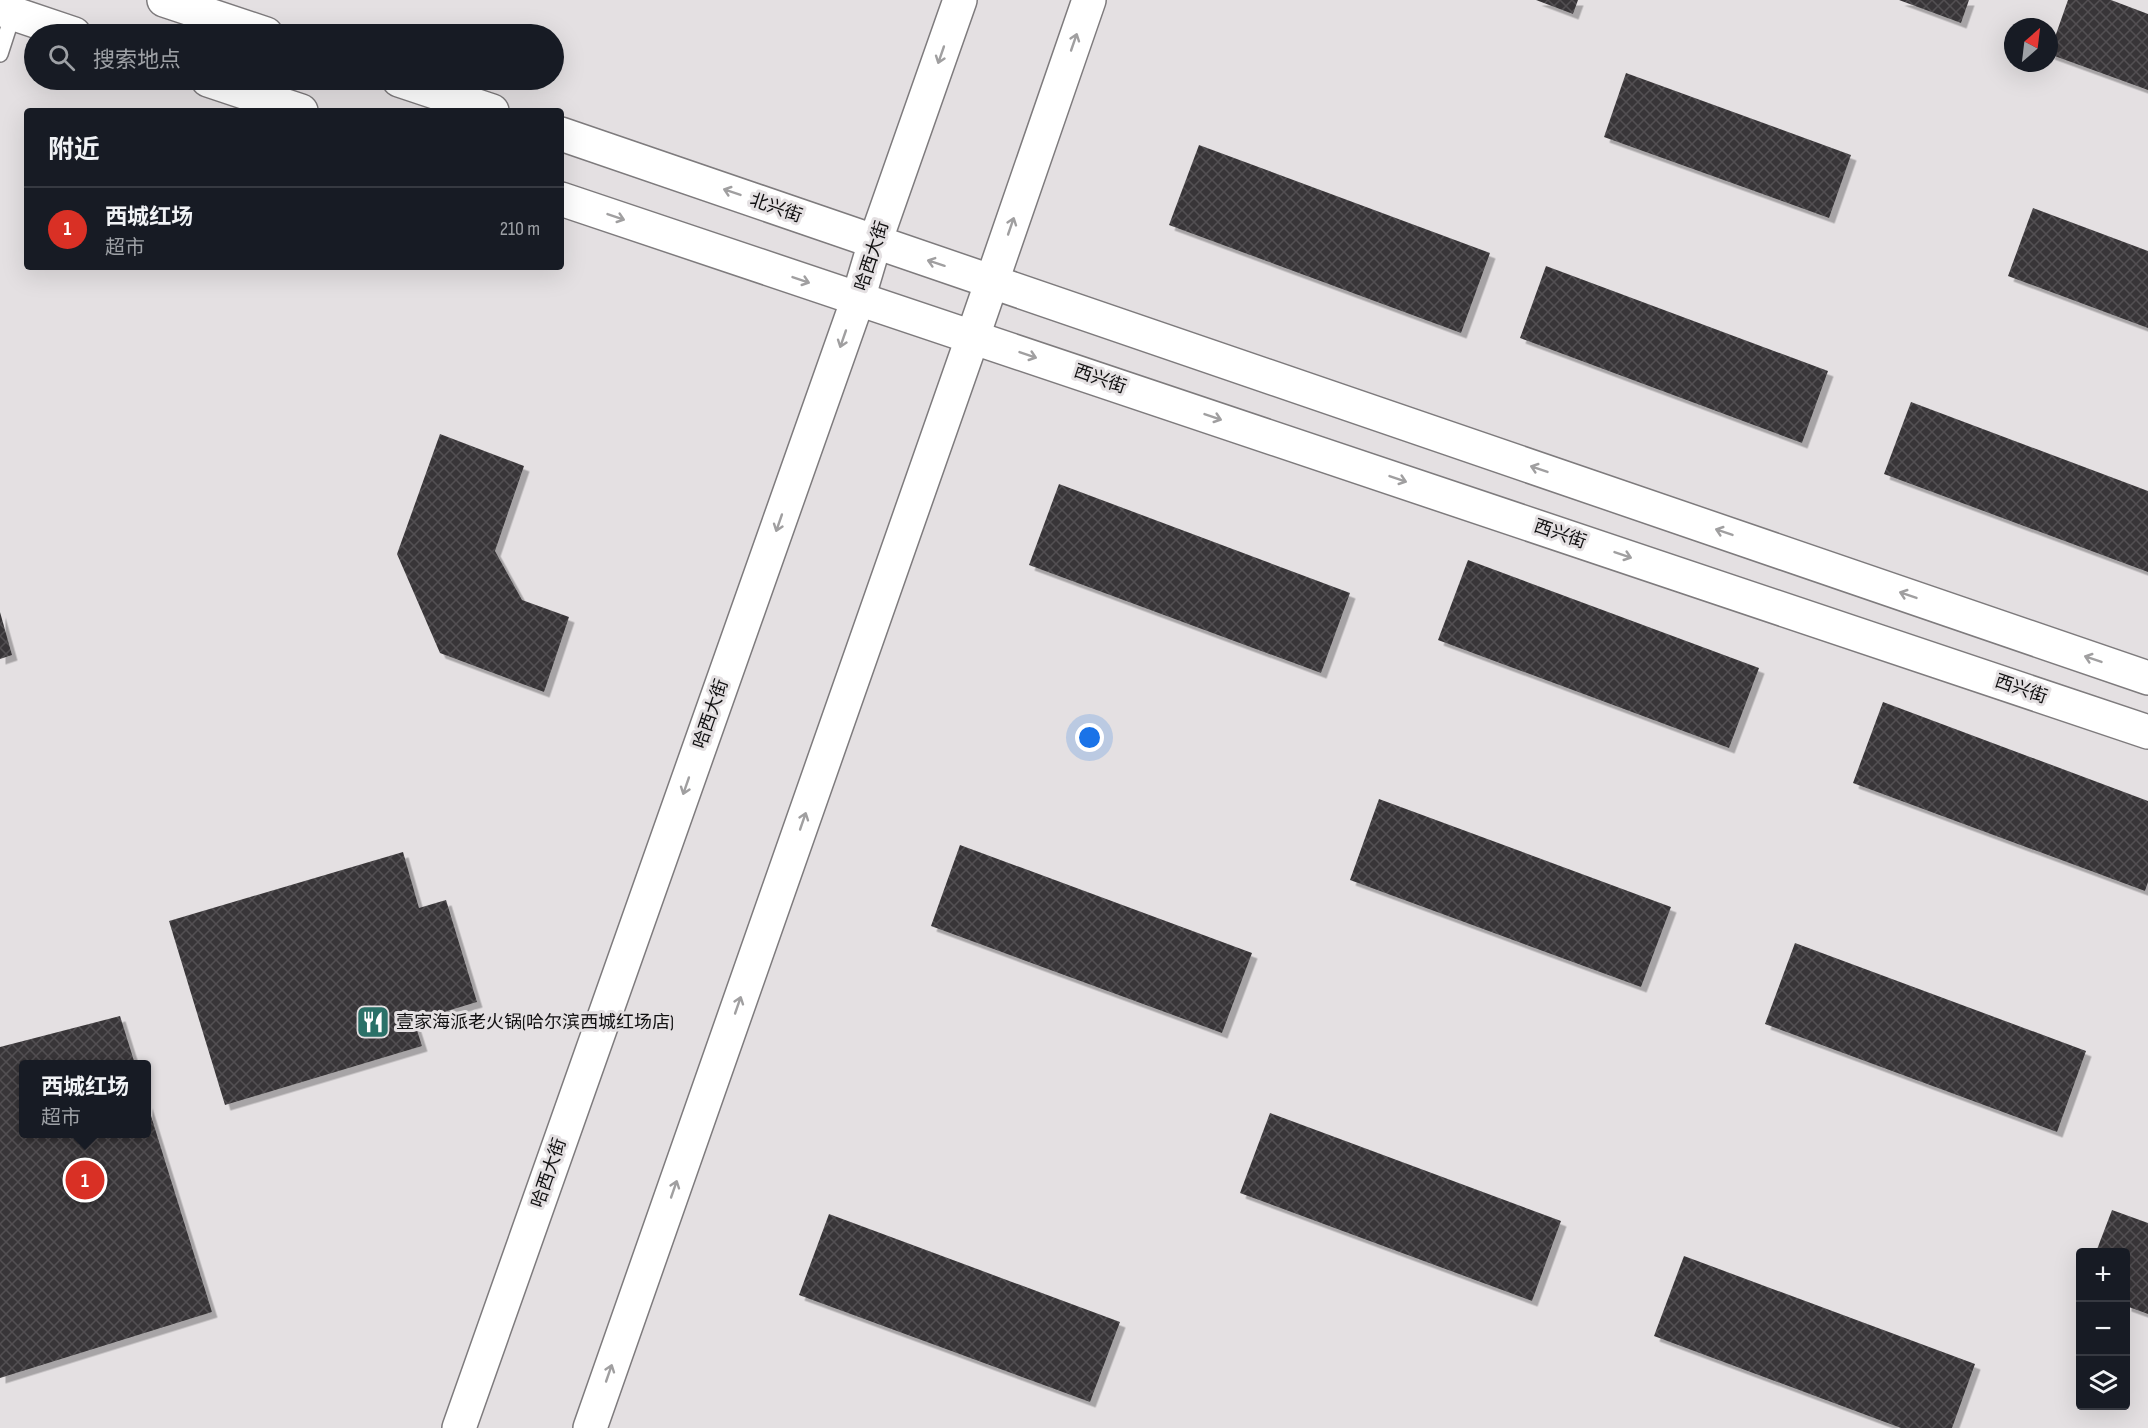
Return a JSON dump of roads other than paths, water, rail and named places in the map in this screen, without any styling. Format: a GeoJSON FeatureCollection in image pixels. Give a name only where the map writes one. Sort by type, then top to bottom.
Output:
{"type":"FeatureCollection","features":[{"type":"Feature","properties":{"kind":"main road"},"geometry":{"type":"LineString","coordinates":[[164,0],[236,24]]}},
{"type":"Feature","properties":{"kind":"main road","name":"哈西大街"},"geometry":{"type":"LineString","coordinates":[[459,1428],[858,299],[875,242],[960,0]]}},
{"type":"Feature","properties":{"kind":"main road"},"geometry":{"type":"LineString","coordinates":[[590,1428],[1089,0]]}},
{"type":"Feature","properties":{"kind":"main road"},"geometry":{"type":"LineString","coordinates":[[6,12],[43,24]]}},
{"type":"Feature","properties":{"kind":"main road"},"geometry":{"type":"LineString","coordinates":[[238,90],[292,108]]}},
{"type":"Feature","properties":{"kind":"main road"},"geometry":{"type":"LineString","coordinates":[[429,90],[483,108]]}},
{"type":"Feature","properties":{"kind":"main road","name":"北兴街"},"geometry":{"type":"LineString","coordinates":[[564,135],[992,281]]}},
{"type":"Feature","properties":{"kind":"main road"},"geometry":{"type":"LineString","coordinates":[[564,200],[973,336]]}},
{"type":"Feature","properties":{"kind":"main road"},"geometry":{"type":"LineString","coordinates":[[992,281],[2148,678]]}},
{"type":"Feature","properties":{"kind":"main road","name":"西兴街"},"geometry":{"type":"LineString","coordinates":[[973,336],[2148,732]]}},
{"type":"Feature","properties":{"kind":"lane"},"geometry":{"type":"LineString","coordinates":[[0,54],[6,12]]}},
{"type":"Feature","properties":{"kind":"place","name":"壹家海派老火锅(哈尔滨西城红场店)"},"geometry":{"type":"Point","coordinates":[373,1022]}},
{"type":"Feature","properties":{"kind":"place","name":"西城红场"},"geometry":{"type":"Point","coordinates":[85,1180]}}]}
